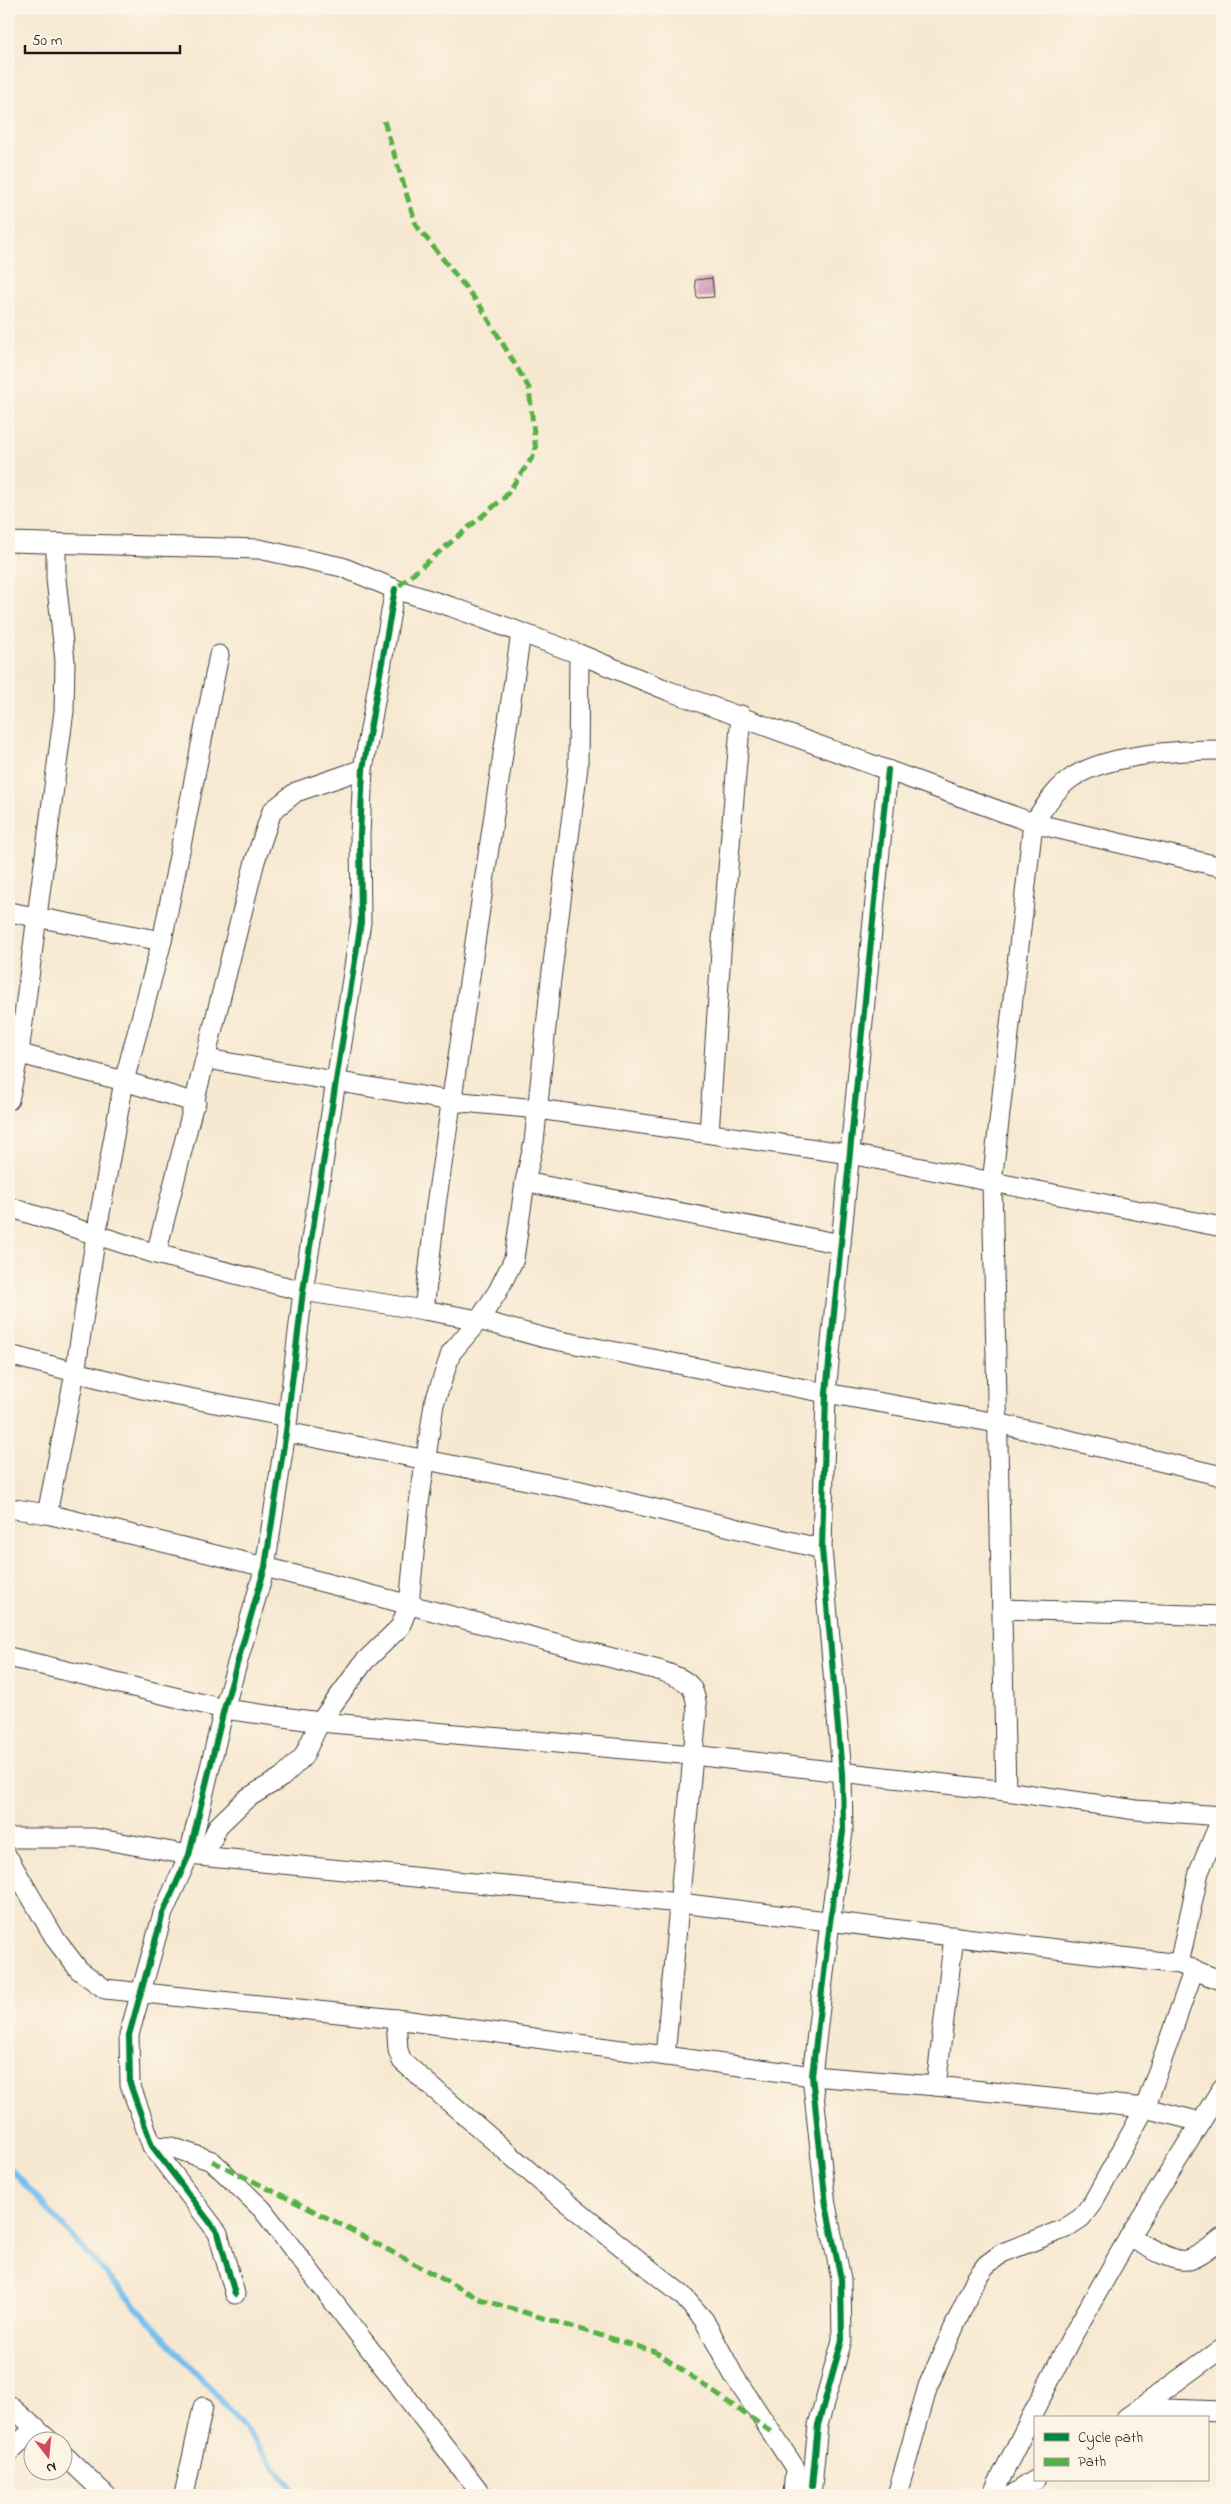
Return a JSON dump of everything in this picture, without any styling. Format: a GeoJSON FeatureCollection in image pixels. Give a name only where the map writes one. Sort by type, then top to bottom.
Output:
{"type":"FeatureCollection","features":[{"type":"Feature","properties":{"kind":"street"},"geometry":{"type":"LineString","coordinates":[[9,542],[259,549],[342,567],[395,589],[579,654],[669,690],[1033,823],[1222,867]]}},
{"type":"Feature","properties":{"kind":"street"},"geometry":{"type":"LineString","coordinates":[[9,1100],[14,1052],[38,916],[64,711],[65,661],[56,579],[56,544]]}},
{"type":"Feature","properties":{"kind":"street"},"geometry":{"type":"LineString","coordinates":[[197,1856],[224,1709],[265,1568],[287,1424],[303,1291],[361,922],[360,835],[363,769],[395,589]]}},
{"type":"Feature","properties":{"kind":"street"},"geometry":{"type":"LineString","coordinates":[[424,1310],[451,1101],[521,633]]}},
{"type":"Feature","properties":{"kind":"street"},"geometry":{"type":"LineString","coordinates":[[235,2294],[218,2233],[152,2146],[130,2084],[129,2035],[142,1994],[163,1913],[197,1856],[218,1826],[246,1799],[282,1777],[303,1757],[320,1722],[364,1662],[400,1627],[409,1605],[424,1460],[434,1404],[451,1353],[479,1320],[498,1291],[514,1259],[525,1182],[534,1142],[551,979],[578,767],[579,654]]}},
{"type":"Feature","properties":{"kind":"street"},"geometry":{"type":"LineString","coordinates":[[47,1514],[75,1373],[96,1234],[124,1081],[162,940],[219,655]]}},
{"type":"Feature","properties":{"kind":"street"},"geometry":{"type":"LineString","coordinates":[[709,1133],[722,942],[741,715]]}},
{"type":"Feature","properties":{"kind":"street"},"geometry":{"type":"LineString","coordinates":[[1006,1791],[992,1183],[1033,823],[1072,777],[1094,766],[1140,756],[1192,750],[1222,750]]}},
{"type":"Feature","properties":{"kind":"street"},"geometry":{"type":"LineString","coordinates":[[156,1254],[196,1103],[255,861],[272,811],[296,792],[363,769]]}},
{"type":"Feature","properties":{"kind":"street"},"geometry":{"type":"LineString","coordinates":[[396,2019],[398,2050],[402,2062],[545,2185],[682,2294],[704,2320],[734,2376],[795,2468],[794,2495],[818,2491],[818,2425],[842,2340],[841,2279],[826,2206],[812,2076],[830,1922],[843,1832],[842,1773],[822,1549],[826,1393],[888,770]]}},
{"type":"Feature","properties":{"kind":"street"},"geometry":{"type":"LineString","coordinates":[[9,912],[162,940]]}},
{"type":"Feature","properties":{"kind":"street"},"geometry":{"type":"LineString","coordinates":[[14,1052],[124,1081],[196,1103]]}},
{"type":"Feature","properties":{"kind":"street"},"geometry":{"type":"LineString","coordinates":[[207,1059],[451,1101],[538,1109],[850,1154],[1222,1227]]}},
{"type":"Feature","properties":{"kind":"street"},"geometry":{"type":"LineString","coordinates":[[525,1182],[841,1244]]}},
{"type":"Feature","properties":{"kind":"street"},"geometry":{"type":"LineString","coordinates":[[9,1207],[156,1254],[303,1291],[479,1320],[545,1338],[826,1393],[997,1423],[1222,1476]]}},
{"type":"Feature","properties":{"kind":"street"},"geometry":{"type":"LineString","coordinates":[[9,1355],[424,1460],[577,1490],[822,1549]]}},
{"type":"Feature","properties":{"kind":"street"},"geometry":{"type":"LineString","coordinates":[[9,1508],[47,1514],[265,1568],[662,1671],[686,1680],[696,1694],[693,1755],[666,2056]]}},
{"type":"Feature","properties":{"kind":"street"},"geometry":{"type":"LineString","coordinates":[[1002,1609],[1222,1616]]}},
{"type":"Feature","properties":{"kind":"street"},"geometry":{"type":"LineString","coordinates":[[9,1657],[224,1709],[320,1722],[693,1755],[1006,1791],[1136,1810],[1222,1817],[1200,1872],[1186,1967],[1145,2108],[1093,2202],[1081,2218],[1064,2229],[1002,2252],[986,2265],[975,2280],[928,2386],[897,2495]]}},
{"type":"Feature","properties":{"kind":"street"},"geometry":{"type":"LineString","coordinates":[[9,1838],[94,1838],[197,1856],[680,1903],[954,1936],[1186,1967],[1222,1981]]}},
{"type":"Feature","properties":{"kind":"street"},"geometry":{"type":"LineString","coordinates":[[9,1859],[56,1940],[79,1970],[105,1989],[396,2019],[812,2076],[936,2086],[1145,2108],[1201,2122]]}},
{"type":"Feature","properties":{"kind":"street"},"geometry":{"type":"LineString","coordinates":[[936,2086],[954,1936]]}},
{"type":"Feature","properties":{"kind":"street"},"geometry":{"type":"LineString","coordinates":[[992,2495],[1070,2340],[1129,2237],[1222,2088]]}},
{"type":"Feature","properties":{"kind":"street"},"geometry":{"type":"LineString","coordinates":[[152,2146],[171,2147],[212,2161],[262,2209],[482,2495]]}},
{"type":"Feature","properties":{"kind":"street"},"geometry":{"type":"LineString","coordinates":[[1129,2237],[1166,2256],[1184,2261],[1198,2256],[1222,2238]]}},
{"type":"Feature","properties":{"kind":"street"},"geometry":{"type":"LineString","coordinates":[[1133,2413],[1222,2348]]}},
{"type":"Feature","properties":{"kind":"street"},"geometry":{"type":"LineString","coordinates":[[9,2406],[41,2432]]}},
{"type":"Feature","properties":{"kind":"street"},"geometry":{"type":"LineString","coordinates":[[184,2495],[203,2407]]}},
{"type":"Feature","properties":{"kind":"street"},"geometry":{"type":"LineString","coordinates":[[1133,2413],[1222,2412]]}},
{"type":"Feature","properties":{"kind":"street"},"geometry":{"type":"LineString","coordinates":[[9,2452],[36,2427]]}},
{"type":"Feature","properties":{"kind":"street"},"geometry":{"type":"LineString","coordinates":[[72,2465],[95,2492]]}},
{"type":"Feature","properties":{"kind":"street"},"geometry":{"type":"LineString","coordinates":[[1012,2495],[1034,2481]]}},
{"type":"Feature","properties":{"kind":"building"},"geometry":{"type":"Polygon","coordinates":[[[712,278],[714,297],[697,298],[695,280],[712,278]]]}},
{"type":"Feature","properties":{"kind":"waterway"},"geometry":{"type":"LineString","coordinates":[[9,2167],[228,2408],[297,2495]]}},
{"type":"Feature","properties":{"kind":"marked path"},"geometry":{"type":"LineString","coordinates":[[384,121],[416,225],[481,307],[529,388],[536,452],[505,497],[395,589]]}},
{"type":"Feature","properties":{"kind":"marked path"},"geometry":{"type":"LineString","coordinates":[[212,2161],[336,2222],[480,2299],[656,2352],[774,2434]]}},
{"type":"Feature","properties":{"kind":"cycle path"},"geometry":{"type":"LineString","coordinates":[[235,2294],[218,2233],[152,2146],[130,2084],[129,2035],[163,1913],[189,1855],[224,1709],[265,1567],[286,1432],[303,1291],[361,922],[360,835],[363,769],[395,589]]}},
{"type":"Feature","properties":{"kind":"cycle path"},"geometry":{"type":"LineString","coordinates":[[812,2486],[818,2425],[842,2340],[841,2279],[826,2205],[812,2076],[830,1922],[843,1832],[842,1773],[822,1549],[826,1393],[888,770]]}}]}
